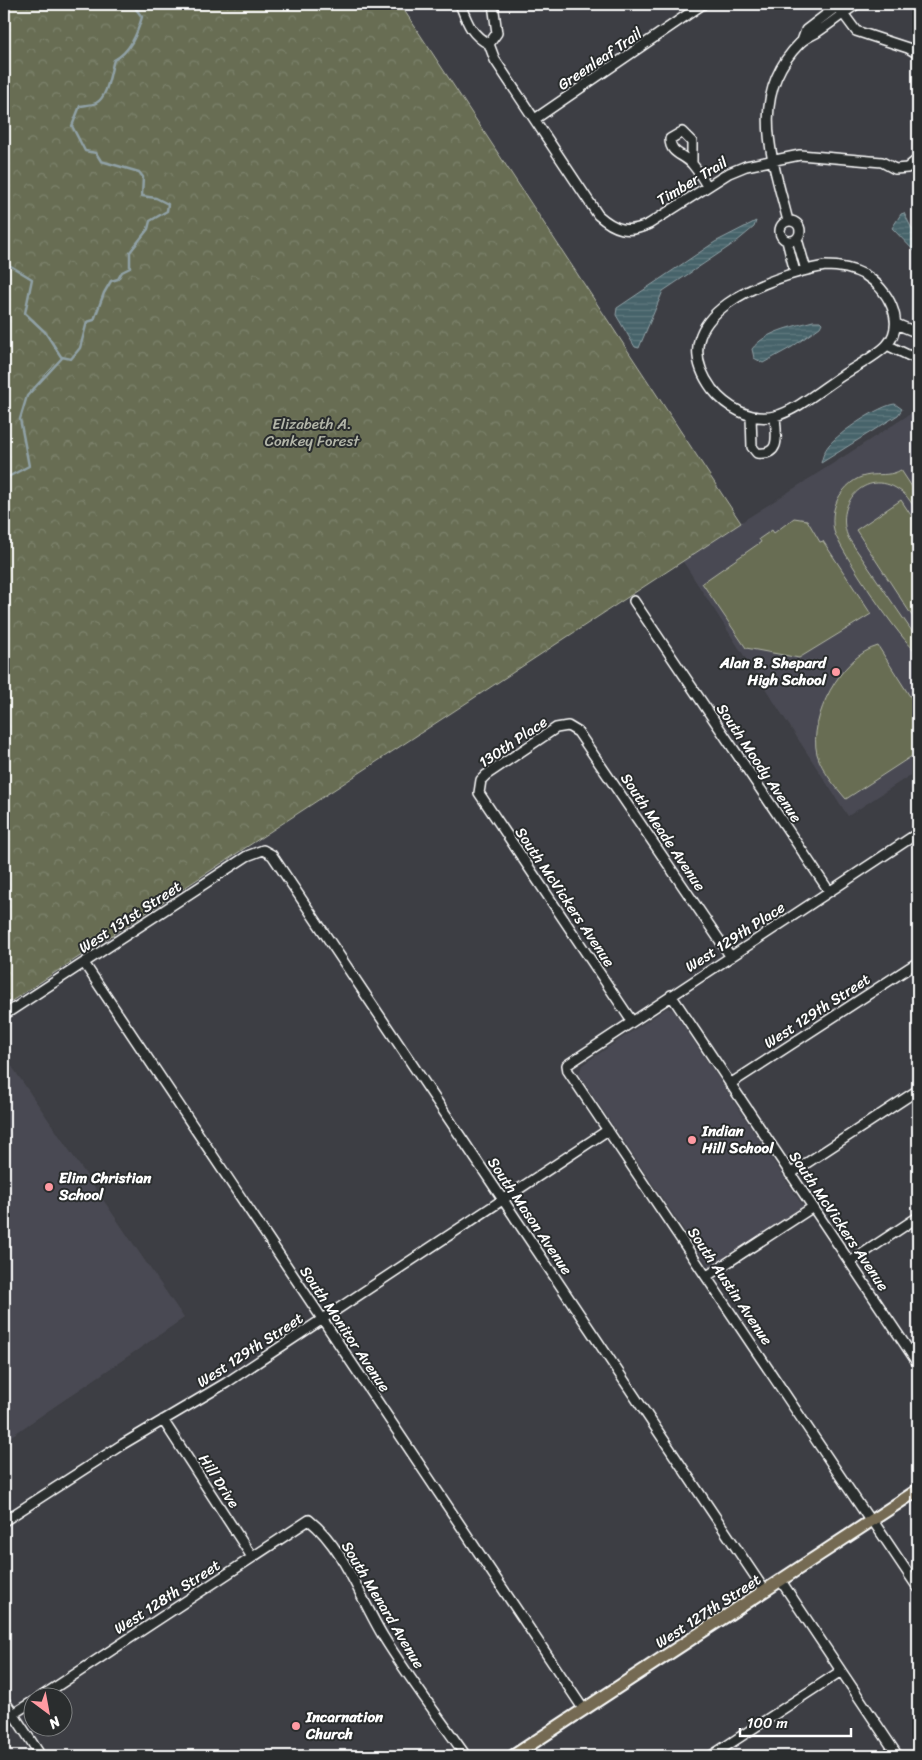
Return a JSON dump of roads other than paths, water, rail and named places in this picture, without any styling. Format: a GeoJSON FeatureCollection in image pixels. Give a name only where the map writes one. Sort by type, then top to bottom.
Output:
{"type":"FeatureCollection","features":[{"type":"Feature","properties":{"kind":"main road","name":"West 127th Street"},"geometry":{"type":"LineString","coordinates":[[513,1756],[918,1490]]}},
{"type":"Feature","properties":{"kind":"street"},"geometry":{"type":"LineString","coordinates":[[460,4],[477,38],[490,44],[497,34],[493,4]]}},
{"type":"Feature","properties":{"kind":"street","name":"Greenleaf Trail"},"geometry":{"type":"LineString","coordinates":[[535,119],[703,4]]}},
{"type":"Feature","properties":{"kind":"street"},"geometry":{"type":"LineString","coordinates":[[788,221],[767,138],[768,114],[773,90],[788,58],[802,41],[806,30],[839,7],[857,4]]}},
{"type":"Feature","properties":{"kind":"street"},"geometry":{"type":"LineString","coordinates":[[839,7],[856,31],[908,48],[918,54]]}},
{"type":"Feature","properties":{"kind":"street","name":"Timber Trail"},"geometry":{"type":"LineString","coordinates":[[490,44],[495,60],[598,215],[609,225],[621,231],[638,229],[649,224],[707,186],[746,166],[800,155],[882,162],[895,169],[907,168],[918,159]]}},
{"type":"Feature","properties":{"kind":"street"},"geometry":{"type":"LineString","coordinates":[[692,162],[707,186]]}},
{"type":"Feature","properties":{"kind":"street"},"geometry":{"type":"LineString","coordinates":[[787,241],[797,238],[800,233],[799,226],[794,222],[788,221],[782,225],[780,231],[782,237],[787,241],[795,272]]}},
{"type":"Feature","properties":{"kind":"street"},"geometry":{"type":"LineString","coordinates":[[797,238],[806,270]]}},
{"type":"Feature","properties":{"kind":"street"},"geometry":{"type":"LineString","coordinates":[[838,266],[866,276],[880,288],[891,305],[896,324],[887,345],[797,405],[775,416],[751,416],[727,404],[705,379],[698,361],[699,342],[705,326],[716,313],[749,290],[795,272],[806,270],[838,266]]}},
{"type":"Feature","properties":{"kind":"street"},"geometry":{"type":"LineString","coordinates":[[896,324],[918,333]]}},
{"type":"Feature","properties":{"kind":"street"},"geometry":{"type":"LineString","coordinates":[[887,345],[910,356],[918,354]]}},
{"type":"Feature","properties":{"kind":"street"},"geometry":{"type":"LineString","coordinates":[[751,416],[752,447],[757,453],[765,454],[772,451],[776,444],[775,416]]}},
{"type":"Feature","properties":{"kind":"street","name":"South Moody Avenue"},"geometry":{"type":"LineString","coordinates":[[634,600],[829,891]]}},
{"type":"Feature","properties":{"kind":"street","name":"130th Place"},"geometry":{"type":"LineString","coordinates":[[479,787],[486,775],[556,728],[568,726]]}},
{"type":"Feature","properties":{"kind":"street","name":"South Meade Avenue"},"geometry":{"type":"LineString","coordinates":[[568,726],[578,732],[731,957]]}},
{"type":"Feature","properties":{"kind":"street","name":"South McVickers Avenue"},"geometry":{"type":"LineString","coordinates":[[479,787],[482,798],[631,1020]]}},
{"type":"Feature","properties":{"kind":"street","name":"West 129th Place"},"geometry":{"type":"LineString","coordinates":[[567,1064],[631,1020],[731,957],[918,833]]}},
{"type":"Feature","properties":{"kind":"street","name":"West 131st Street"},"geometry":{"type":"LineString","coordinates":[[4,1015],[248,856],[263,850],[272,855]]}},
{"type":"Feature","properties":{"kind":"street","name":"South Mason Avenue"},"geometry":{"type":"LineString","coordinates":[[272,855],[765,1591]]}},
{"type":"Feature","properties":{"kind":"street","name":"West 129th Street"},"geometry":{"type":"LineString","coordinates":[[730,1084],[918,962]]}},
{"type":"Feature","properties":{"kind":"street","name":"South Monitor Avenue"},"geometry":{"type":"LineString","coordinates":[[84,963],[321,1320],[584,1710]]}},
{"type":"Feature","properties":{"kind":"street","name":"South McVickers Avenue"},"geometry":{"type":"LineString","coordinates":[[671,995],[850,1262],[914,1349],[918,1364]]}},
{"type":"Feature","properties":{"kind":"street","name":"South Austin Avenue"},"geometry":{"type":"LineString","coordinates":[[567,1064],[568,1071],[918,1588]]}},
{"type":"Feature","properties":{"kind":"street"},"geometry":{"type":"LineString","coordinates":[[790,1174],[918,1090]]}},
{"type":"Feature","properties":{"kind":"street","name":"West 129th Street"},"geometry":{"type":"LineString","coordinates":[[4,1521],[226,1383],[608,1130]]}},
{"type":"Feature","properties":{"kind":"street"},"geometry":{"type":"LineString","coordinates":[[707,1276],[813,1207]]}},
{"type":"Feature","properties":{"kind":"street"},"geometry":{"type":"LineString","coordinates":[[850,1262],[918,1217]]}},
{"type":"Feature","properties":{"kind":"street","name":"Hill Drive"},"geometry":{"type":"LineString","coordinates":[[164,1420],[252,1557]]}},
{"type":"Feature","properties":{"kind":"street","name":"West 128th Street"},"geometry":{"type":"LineString","coordinates":[[54,1688],[309,1520]]}},
{"type":"Feature","properties":{"kind":"street","name":"South Menard Avenue"},"geometry":{"type":"LineString","coordinates":[[309,1520],[318,1527],[354,1579],[382,1634],[466,1756]]}},
{"type":"Feature","properties":{"kind":"street"},"geometry":{"type":"LineString","coordinates":[[781,1581],[898,1756]]}},
{"type":"Feature","properties":{"kind":"street"},"geometry":{"type":"LineString","coordinates":[[710,1756],[841,1671]]}},
{"type":"Feature","properties":{"kind":"street"},"geometry":{"type":"LineString","coordinates":[[4,1700],[41,1756]]}},
{"type":"Feature","properties":{"kind":"street"},"geometry":{"type":"LineString","coordinates":[[14,1714],[22,1709]]}},
{"type":"Feature","properties":{"kind":"water"},"geometry":{"type":"Polygon","coordinates":[[[904,213],[918,241],[918,255],[892,228],[901,214],[904,213]]]}},
{"type":"Feature","properties":{"kind":"water"},"geometry":{"type":"Polygon","coordinates":[[[756,221],[754,227],[736,242],[663,291],[639,348],[635,347],[616,315],[617,308],[715,242],[756,221]]]}},
{"type":"Feature","properties":{"kind":"water"},"geometry":{"type":"Polygon","coordinates":[[[813,321],[820,321],[822,323],[820,327],[792,347],[763,363],[754,358],[752,349],[764,338],[813,321]]]}},
{"type":"Feature","properties":{"kind":"water"},"geometry":{"type":"Polygon","coordinates":[[[895,404],[902,409],[898,415],[821,463],[827,447],[841,434],[870,414],[895,404]]]}},
{"type":"Feature","properties":{"kind":"waterway"},"geometry":{"type":"LineString","coordinates":[[62,357],[71,359],[80,348],[87,322],[94,320],[104,293],[111,281],[118,279],[122,272],[130,268],[130,252],[148,229],[150,221],[167,211],[168,204],[156,198],[142,196],[143,177],[139,172],[101,161],[96,153],[85,151],[72,126],[80,106],[90,105],[100,100],[108,84],[114,60],[120,57],[132,42],[142,17],[136,9],[137,4]]}},
{"type":"Feature","properties":{"kind":"waterway"},"geometry":{"type":"LineString","coordinates":[[4,258],[9,265],[32,279],[25,313],[45,332],[62,358],[27,396],[20,419],[29,466],[4,479]]}},
{"type":"Feature","properties":{"kind":"place","name":"Alan B. Shepard High School"},"geometry":{"type":"Point","coordinates":[836,672]}},
{"type":"Feature","properties":{"kind":"place","name":"Indian Hill School"},"geometry":{"type":"Point","coordinates":[692,1140]}},
{"type":"Feature","properties":{"kind":"place","name":"Elim Christian School"},"geometry":{"type":"Point","coordinates":[49,1187]}},
{"type":"Feature","properties":{"kind":"place","name":"Incarnation Church"},"geometry":{"type":"Point","coordinates":[296,1726]}},
{"type":"Feature","properties":{"kind":"park label","name":"Elizabeth A. Conkey Forest"},"geometry":{"type":"Point","coordinates":[312,432]}}]}
